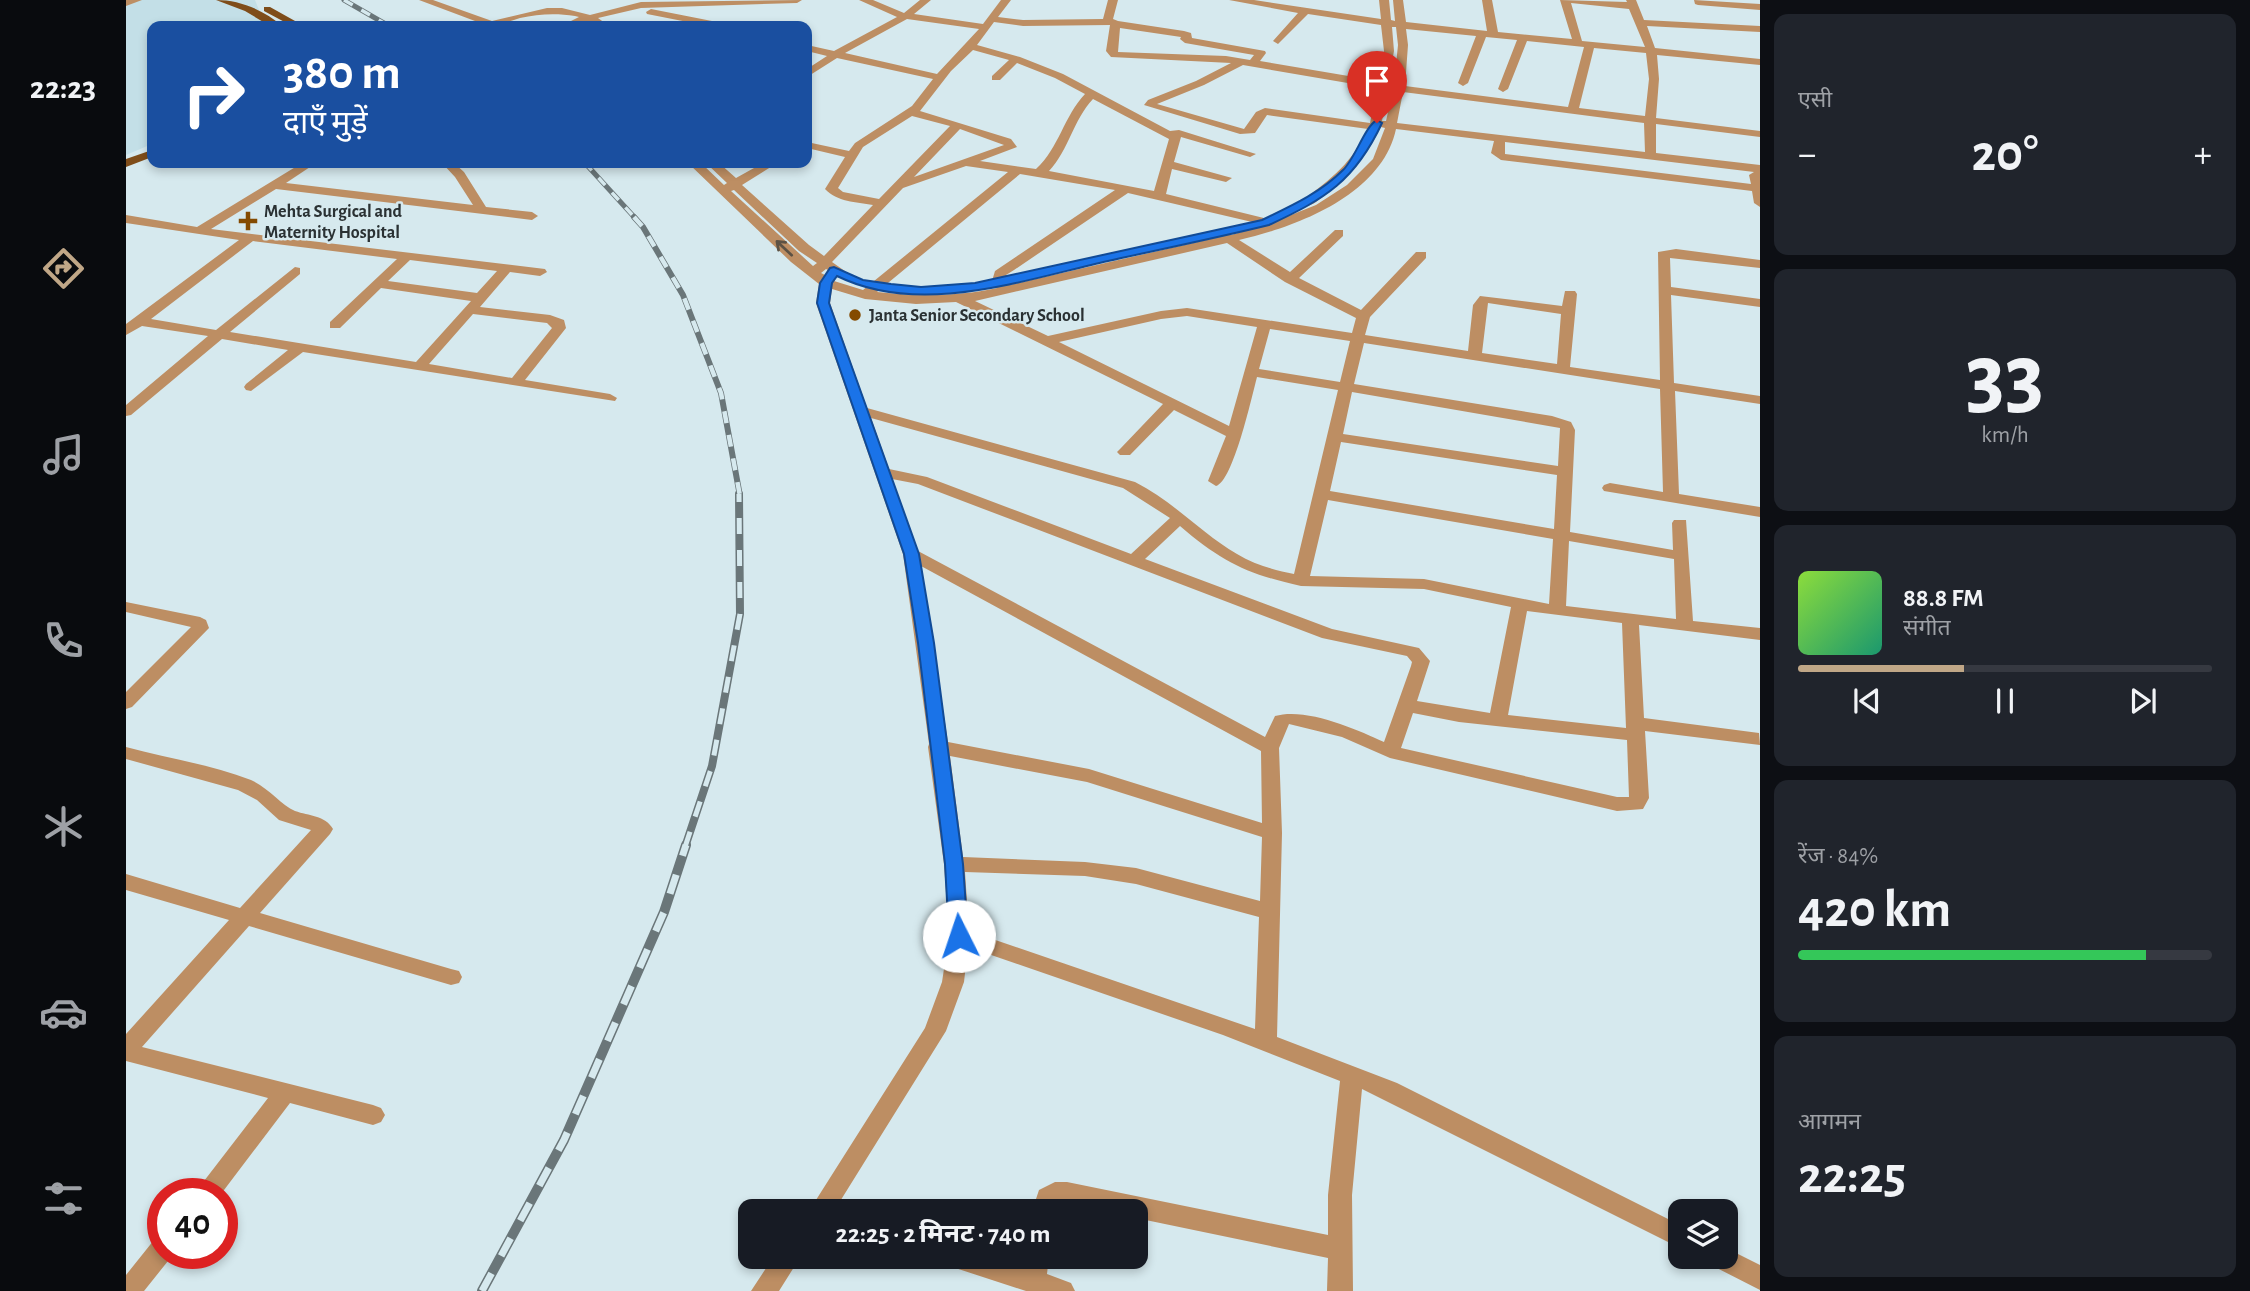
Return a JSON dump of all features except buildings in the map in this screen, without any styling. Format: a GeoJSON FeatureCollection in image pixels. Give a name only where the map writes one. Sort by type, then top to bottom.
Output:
{"type":"FeatureCollection","features":[{"type":"Feature","properties":{"kind":"main road"},"geometry":{"type":"LineString","coordinates":[[221,0],[248,9],[268,21]]}},
{"type":"Feature","properties":{"kind":"main road"},"geometry":{"type":"LineString","coordinates":[[244,0],[288,21]]}},
{"type":"Feature","properties":{"kind":"main road"},"geometry":{"type":"LineString","coordinates":[[126,155],[147,147]]}},
{"type":"Feature","properties":{"kind":"main road"},"geometry":{"type":"LineString","coordinates":[[126,163],[147,155]]}},
{"type":"Feature","properties":{"kind":"street"},"geometry":{"type":"LineString","coordinates":[[126,4],[137,0]]}},
{"type":"Feature","properties":{"kind":"street"},"geometry":{"type":"LineString","coordinates":[[424,0],[479,21]]}},
{"type":"Feature","properties":{"kind":"street"},"geometry":{"type":"LineString","coordinates":[[534,12],[542,0]]}},
{"type":"Feature","properties":{"kind":"street"},"geometry":{"type":"LineString","coordinates":[[504,21],[534,12],[565,13],[584,21],[624,8],[652,4],[797,0]]}},
{"type":"Feature","properties":{"kind":"street"},"geometry":{"type":"LineString","coordinates":[[864,0],[903,16],[988,23],[1112,23],[1184,34],[1189,41],[1261,53],[1247,63],[1149,104],[1244,132],[1251,131],[1260,114],[1265,111],[1757,169],[1760,203]]}},
{"type":"Feature","properties":{"kind":"street"},"geometry":{"type":"LineString","coordinates":[[812,70],[836,53],[903,16],[926,0]]}},
{"type":"Feature","properties":{"kind":"street"},"geometry":{"type":"LineString","coordinates":[[883,203],[831,190],[851,155],[873,135],[911,112],[971,46],[1006,0]]}},
{"type":"Feature","properties":{"kind":"street"},"geometry":{"type":"LineString","coordinates":[[1113,0],[1111,51],[1115,54],[1189,56],[1247,63],[1399,87],[1760,134]]}},
{"type":"Feature","properties":{"kind":"street"},"geometry":{"type":"LineString","coordinates":[[1234,0],[1401,25],[1760,62]]}},
{"type":"Feature","properties":{"kind":"street"},"geometry":{"type":"LineString","coordinates":[[966,163],[1125,189],[1274,224],[1347,172],[1365,148],[1376,125],[1389,51],[1384,0]]}},
{"type":"Feature","properties":{"kind":"street"},"geometry":{"type":"LineString","coordinates":[[699,168],[722,190],[824,273],[870,290],[916,300],[959,298],[1274,224],[1320,208],[1351,188],[1378,160],[1391,125],[1399,87],[1403,45],[1398,0]]}},
{"type":"Feature","properties":{"kind":"street"},"geometry":{"type":"LineString","coordinates":[[1462,83],[1487,35],[1487,0]]}},
{"type":"Feature","properties":{"kind":"street"},"geometry":{"type":"LineString","coordinates":[[1573,110],[1584,44],[1567,0],[1632,3],[1651,51],[1654,68],[1647,136],[1651,156]]}},
{"type":"Feature","properties":{"kind":"street"},"geometry":{"type":"LineString","coordinates":[[1698,1],[1760,7]]}},
{"type":"Feature","properties":{"kind":"street"},"geometry":{"type":"LineString","coordinates":[[1698,1],[1709,25]]}},
{"type":"Feature","properties":{"kind":"street"},"geometry":{"type":"LineString","coordinates":[[624,8],[702,21]]}},
{"type":"Feature","properties":{"kind":"street"},"geometry":{"type":"LineString","coordinates":[[1278,41],[1305,10]]}},
{"type":"Feature","properties":{"kind":"street"},"geometry":{"type":"LineString","coordinates":[[1640,23],[1760,29]]}},
{"type":"Feature","properties":{"kind":"street"},"geometry":{"type":"LineString","coordinates":[[1503,89],[1523,38]]}},
{"type":"Feature","properties":{"kind":"street"},"geometry":{"type":"LineString","coordinates":[[971,46],[1060,76],[1134,120],[1175,135],[1250,154]]}},
{"type":"Feature","properties":{"kind":"street"},"geometry":{"type":"LineString","coordinates":[[812,49],[941,78]]}},
{"type":"Feature","properties":{"kind":"street"},"geometry":{"type":"LineString","coordinates":[[996,78],[1016,59]]}},
{"type":"Feature","properties":{"kind":"street"},"geometry":{"type":"LineString","coordinates":[[1039,173],[1054,158],[1076,111],[1091,95]]}},
{"type":"Feature","properties":{"kind":"street"},"geometry":{"type":"LineString","coordinates":[[901,185],[1011,147],[1007,141],[911,112]]}},
{"type":"Feature","properties":{"kind":"street"},"geometry":{"type":"LineString","coordinates":[[1159,196],[1175,135],[1188,116]]}},
{"type":"Feature","properties":{"kind":"street"},"geometry":{"type":"LineString","coordinates":[[829,1199],[935,1031],[953,982],[959,936],[954,864],[937,747],[926,643],[911,554],[823,303],[824,273],[883,203],[957,125]]}},
{"type":"Feature","properties":{"kind":"street"},"geometry":{"type":"LineString","coordinates":[[1500,138],[1497,153],[1504,158],[1757,188]]}},
{"type":"Feature","properties":{"kind":"street"},"geometry":{"type":"LineString","coordinates":[[812,147],[851,155]]}},
{"type":"Feature","properties":{"kind":"street"},"geometry":{"type":"LineString","coordinates":[[1168,164],[1226,178]]}},
{"type":"Feature","properties":{"kind":"street"},"geometry":{"type":"LineString","coordinates":[[199,231],[301,168]]}},
{"type":"Feature","properties":{"kind":"street"},"geometry":{"type":"LineString","coordinates":[[452,168],[482,210]]}},
{"type":"Feature","properties":{"kind":"street"},"geometry":{"type":"LineString","coordinates":[[717,168],[804,248],[824,273]]}},
{"type":"Feature","properties":{"kind":"street"},"geometry":{"type":"LineString","coordinates":[[722,190],[736,185],[763,168]]}},
{"type":"Feature","properties":{"kind":"street"},"geometry":{"type":"LineString","coordinates":[[870,290],[1018,170]]}},
{"type":"Feature","properties":{"kind":"street"},"geometry":{"type":"LineString","coordinates":[[271,185],[532,216]]}},
{"type":"Feature","properties":{"kind":"street"},"geometry":{"type":"LineString","coordinates":[[1002,286],[1000,274],[1125,189]]}},
{"type":"Feature","properties":{"kind":"street"},"geometry":{"type":"LineString","coordinates":[[126,232],[133,220],[199,231],[540,272]]}},
{"type":"Feature","properties":{"kind":"street"},"geometry":{"type":"LineString","coordinates":[[1290,279],[1339,233]]}},
{"type":"Feature","properties":{"kind":"street"},"geometry":{"type":"LineString","coordinates":[[1223,236],[1290,279],[1363,316]]}},
{"type":"Feature","properties":{"kind":"street"},"geometry":{"type":"LineString","coordinates":[[126,331],[251,237]]}},
{"type":"Feature","properties":{"kind":"street"},"geometry":{"type":"LineString","coordinates":[[1671,497],[1665,253],[1760,264]]}},
{"type":"Feature","properties":{"kind":"street"},"geometry":{"type":"LineString","coordinates":[[1301,581],[1363,316],[1421,255]]}},
{"type":"Feature","properties":{"kind":"street"},"geometry":{"type":"LineString","coordinates":[[335,325],[408,256]]}},
{"type":"Feature","properties":{"kind":"street"},"geometry":{"type":"LineString","coordinates":[[419,367],[508,268]]}},
{"type":"Feature","properties":{"kind":"street"},"geometry":{"type":"LineString","coordinates":[[126,412],[295,271]]}},
{"type":"Feature","properties":{"kind":"street"},"geometry":{"type":"LineString","coordinates":[[378,284],[481,298]]}},
{"type":"Feature","properties":{"kind":"street"},"geometry":{"type":"LineString","coordinates":[[870,290],[1002,286]]}},
{"type":"Feature","properties":{"kind":"street"},"geometry":{"type":"LineString","coordinates":[[944,289],[1234,434]]}},
{"type":"Feature","properties":{"kind":"street"},"geometry":{"type":"LineString","coordinates":[[1664,290],[1760,303]]}},
{"type":"Feature","properties":{"kind":"street"},"geometry":{"type":"LineString","coordinates":[[1563,371],[1570,294]]}},
{"type":"Feature","properties":{"kind":"street"},"geometry":{"type":"LineString","coordinates":[[1474,358],[1480,305],[1485,299],[1568,311]]}},
{"type":"Feature","properties":{"kind":"street"},"geometry":{"type":"LineString","coordinates":[[470,310],[550,319],[559,323],[559,328],[515,383]]}},
{"type":"Feature","properties":{"kind":"street"},"geometry":{"type":"LineString","coordinates":[[1046,341],[1172,313],[1200,314],[1760,400]]}},
{"type":"Feature","properties":{"kind":"street"},"geometry":{"type":"LineString","coordinates":[[139,321],[610,398]]}},
{"type":"Feature","properties":{"kind":"street"},"geometry":{"type":"LineString","coordinates":[[1216,481],[1234,434],[1264,325]]}},
{"type":"Feature","properties":{"kind":"street"},"geometry":{"type":"LineString","coordinates":[[251,387],[300,347]]}},
{"type":"Feature","properties":{"kind":"street"},"geometry":{"type":"LineString","coordinates":[[1253,372],[1566,425],[1566,472],[1557,610]]}},
{"type":"Feature","properties":{"kind":"street"},"geometry":{"type":"LineString","coordinates":[[1125,452],[1172,403]]}},
{"type":"Feature","properties":{"kind":"street"},"geometry":{"type":"LineString","coordinates":[[863,411],[1099,475],[1145,492],[1233,559],[1257,569],[1301,581],[1424,584],[1557,610],[1760,634]]}},
{"type":"Feature","properties":{"kind":"street"},"geometry":{"type":"LineString","coordinates":[[1335,437],[1566,472]]}},
{"type":"Feature","properties":{"kind":"street"},"geometry":{"type":"LineString","coordinates":[[883,472],[922,480],[1328,634],[1413,652],[1421,661],[1390,752]]}},
{"type":"Feature","properties":{"kind":"street"},"geometry":{"type":"LineString","coordinates":[[1610,488],[1760,512]]}},
{"type":"Feature","properties":{"kind":"street"},"geometry":{"type":"LineString","coordinates":[[1322,494],[1682,556]]}},
{"type":"Feature","properties":{"kind":"street"},"geometry":{"type":"LineString","coordinates":[[1134,560],[1180,518]]}},
{"type":"Feature","properties":{"kind":"street"},"geometry":{"type":"LineString","coordinates":[[1680,523],[1685,625]]}},
{"type":"Feature","properties":{"kind":"street"},"geometry":{"type":"LineString","coordinates":[[911,554],[1270,748]]}},
{"type":"Feature","properties":{"kind":"street"},"geometry":{"type":"LineString","coordinates":[[1498,720],[1520,603]]}},
{"type":"Feature","properties":{"kind":"street"},"geometry":{"type":"LineString","coordinates":[[126,607],[200,624],[197,634],[129,697]]}},
{"type":"Feature","properties":{"kind":"street"},"geometry":{"type":"LineString","coordinates":[[1266,1043],[1272,832],[1270,748],[1282,720],[1289,718],[1347,732],[1390,752],[1630,806],[1636,804],[1639,798],[1630,620]]}},
{"type":"Feature","properties":{"kind":"street"},"geometry":{"type":"LineString","coordinates":[[1406,705],[1498,720],[1759,739]]}},
{"type":"Feature","properties":{"kind":"street"},"geometry":{"type":"LineString","coordinates":[[937,747],[1089,776],[1272,832]]}},
{"type":"Feature","properties":{"kind":"street"},"geometry":{"type":"LineString","coordinates":[[126,753],[244,785],[264,795],[286,815],[321,826],[320,833],[126,1051],[373,1115]]}},
{"type":"Feature","properties":{"kind":"street"},"geometry":{"type":"LineString","coordinates":[[954,864],[1085,869],[1136,876],[1268,911]]}},
{"type":"Feature","properties":{"kind":"street"},"geometry":{"type":"LineString","coordinates":[[126,882],[451,977]]}},
{"type":"Feature","properties":{"kind":"street"},"geometry":{"type":"LineString","coordinates":[[959,936],[1266,1043],[1390,1090],[1668,1231]]}},
{"type":"Feature","properties":{"kind":"street"},"geometry":{"type":"LineString","coordinates":[[1340,1291],[1340,1195],[1352,1075]]}},
{"type":"Feature","properties":{"kind":"street"},"geometry":{"type":"LineString","coordinates":[[219,1178],[285,1093]]}},
{"type":"Feature","properties":{"kind":"street"},"geometry":{"type":"LineString","coordinates":[[1048,1199],[1055,1193],[1092,1199]]}},
{"type":"Feature","properties":{"kind":"street"},"geometry":{"type":"LineString","coordinates":[[1148,1210],[1340,1249]]}},
{"type":"Feature","properties":{"kind":"street"},"geometry":{"type":"LineString","coordinates":[[1738,1266],[1760,1278]]}},
{"type":"Feature","properties":{"kind":"street"},"geometry":{"type":"LineString","coordinates":[[129,1291],[147,1268]]}},
{"type":"Feature","properties":{"kind":"street"},"geometry":{"type":"LineString","coordinates":[[764,1291],[780,1269]]}},
{"type":"Feature","properties":{"kind":"street"},"geometry":{"type":"LineString","coordinates":[[992,1269],[1062,1291]]}},
{"type":"Feature","properties":{"kind":"street"},"geometry":{"type":"LineString","coordinates":[[1033,1282],[1035,1269]]}},
{"type":"Feature","properties":{"kind":"shaded area"},"geometry":{"type":"Polygon","coordinates":[[[126,0],[255,0],[265,21],[147,21],[147,146],[126,155],[126,0]]]}},
{"type":"Feature","properties":{"kind":"railway"},"geometry":{"type":"LineString","coordinates":[[344,0],[380,21]]}},
{"type":"Feature","properties":{"kind":"railway"},"geometry":{"type":"LineString","coordinates":[[590,168],[636,219]]}},
{"type":"Feature","properties":{"kind":"railway"},"geometry":{"type":"LineString","coordinates":[[634,217],[643,227],[683,295],[721,393],[740,496]]}},
{"type":"Feature","properties":{"kind":"railway"},"geometry":{"type":"LineString","coordinates":[[685,847],[712,766],[740,614],[739,494]]}},
{"type":"Feature","properties":{"kind":"railway"},"geometry":{"type":"LineString","coordinates":[[482,1291],[564,1140],[664,912],[686,845]]}},
{"type":"Feature","properties":{"kind":"place","name":"Mehta Surgical and Maternity Hospital"},"geometry":{"type":"Point","coordinates":[248,221]}},
{"type":"Feature","properties":{"kind":"place","name":"Janta Senior Secondary School"},"geometry":{"type":"Point","coordinates":[855,315]}},
{"type":"Feature","properties":{"kind":"route"},"geometry":{"type":"LineString","coordinates":[[959,936],[954,864],[937,747],[926,643],[911,554],[823,303],[826,283],[834,271],[860,283],[891,288],[921,290],[975,287],[1265,222],[1307,203],[1347,172],[1365,148],[1377,123]]}}]}
